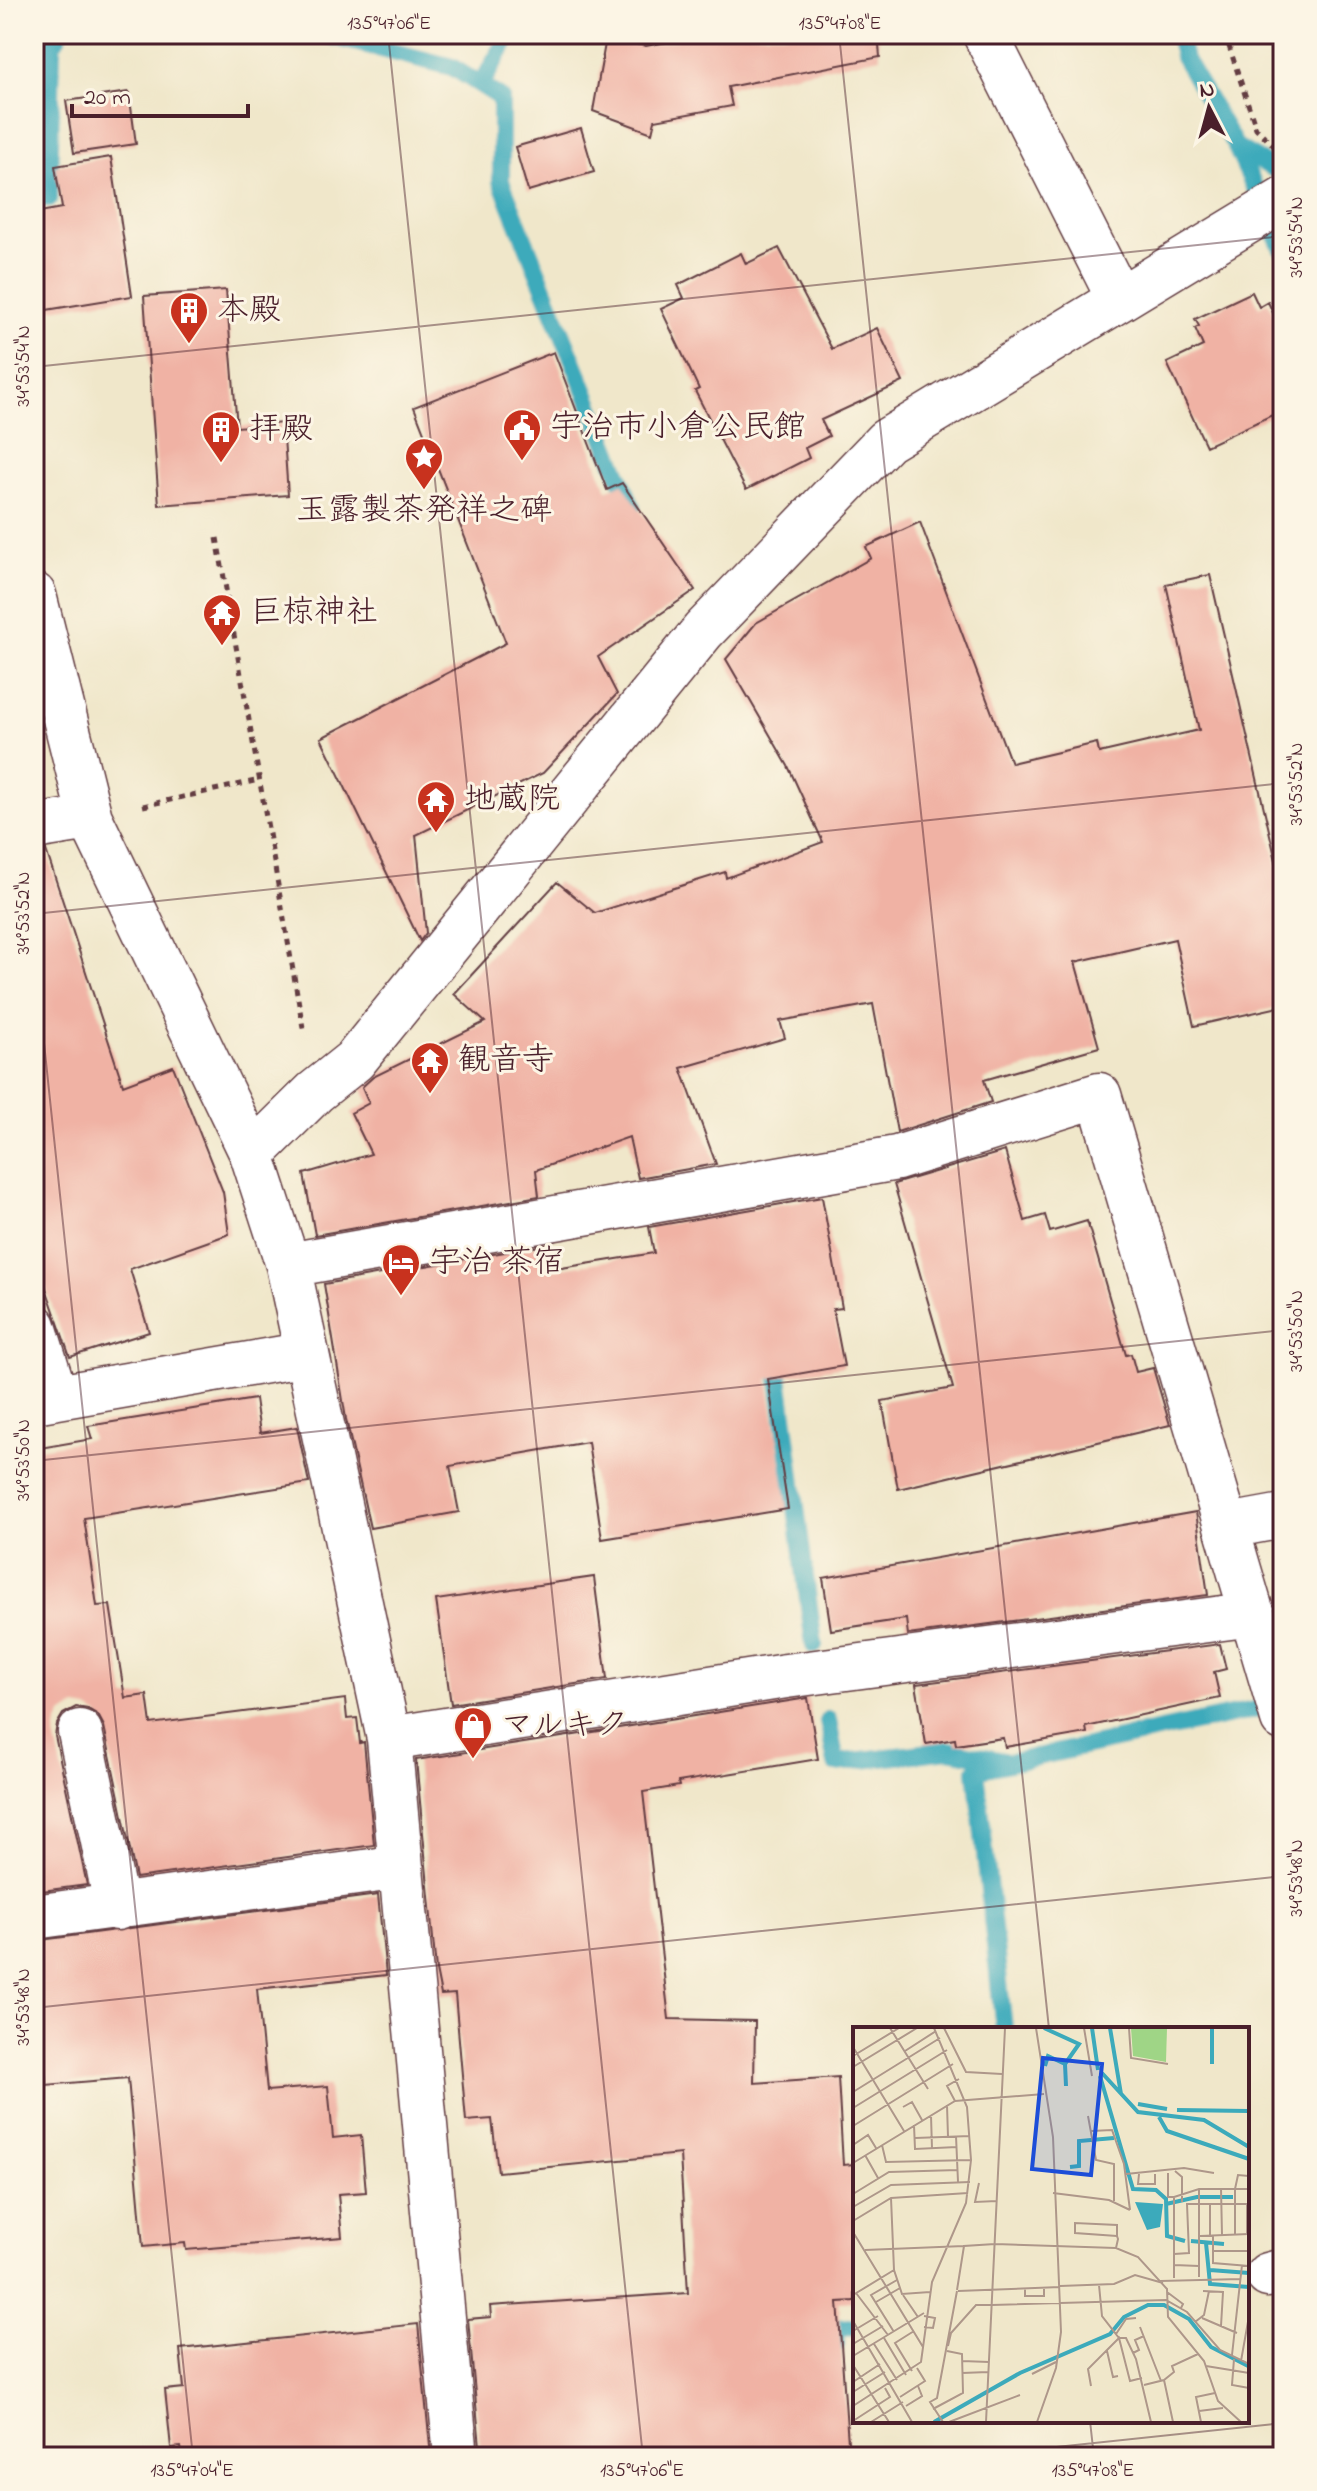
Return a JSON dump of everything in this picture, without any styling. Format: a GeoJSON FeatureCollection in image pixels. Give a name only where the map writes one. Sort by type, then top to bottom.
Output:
{"type":"FeatureCollection","features":[{"type":"Feature","properties":{"kind":"street"},"geometry":{"type":"LineString","coordinates":[[985,34],[1119,299]]}},
{"type":"Feature","properties":{"kind":"street"},"geometry":{"type":"LineString","coordinates":[[252,1154],[315,1092],[355,1060],[703,631],[886,441],[1283,200]]}},
{"type":"Feature","properties":{"kind":"street"},"geometry":{"type":"LineString","coordinates":[[34,595],[90,818],[252,1154],[288,1265],[389,1739],[456,2457]]}},
{"type":"Feature","properties":{"kind":"street"},"geometry":{"type":"LineString","coordinates":[[34,827],[90,818]]}},
{"type":"Feature","properties":{"kind":"street"},"geometry":{"type":"LineString","coordinates":[[288,1265],[897,1158],[1099,1095],[1278,1700]]}},
{"type":"Feature","properties":{"kind":"street"},"geometry":{"type":"LineString","coordinates":[[34,1326],[45,1399],[307,1354]]}},
{"type":"Feature","properties":{"kind":"street"},"geometry":{"type":"LineString","coordinates":[[1228,1526],[1283,1516]]}},
{"type":"Feature","properties":{"kind":"street"},"geometry":{"type":"LineString","coordinates":[[389,1739],[786,1676],[1253,1614]]}},
{"type":"Feature","properties":{"kind":"street"},"geometry":{"type":"LineString","coordinates":[[80,1732],[117,1908]]}},
{"type":"Feature","properties":{"kind":"street"},"geometry":{"type":"LineString","coordinates":[[34,1917],[401,1867]]}},
{"type":"Feature","properties":{"kind":"path"},"geometry":{"type":"LineString","coordinates":[[1225,34],[1256,128],[1283,155]]}},
{"type":"Feature","properties":{"kind":"path"},"geometry":{"type":"LineString","coordinates":[[217,538],[315,1092]]}},
{"type":"Feature","properties":{"kind":"path"},"geometry":{"type":"LineString","coordinates":[[90,818],[259,780]]}},
{"type":"Feature","properties":{"kind":"building"},"geometry":{"type":"Polygon","coordinates":[[[707,34],[878,34],[880,57],[728,87],[732,106],[655,120],[652,133],[593,111],[606,38],[646,46],[707,34]]]}},
{"type":"Feature","properties":{"kind":"building"},"geometry":{"type":"Polygon","coordinates":[[[129,92],[136,144],[74,153],[66,101],[129,92]]]}},
{"type":"Feature","properties":{"kind":"building"},"geometry":{"type":"Polygon","coordinates":[[[581,128],[594,172],[528,191],[515,147],[581,128]]]}},
{"type":"Feature","properties":{"kind":"building"},"geometry":{"type":"Polygon","coordinates":[[[111,157],[132,296],[34,312],[34,213],[62,208],[55,166],[111,157]]]}},
{"type":"Feature","properties":{"kind":"building"},"geometry":{"type":"Polygon","coordinates":[[[779,248],[832,349],[877,328],[903,382],[821,420],[829,436],[805,448],[809,458],[746,490],[695,391],[699,389],[661,309],[684,298],[678,285],[741,253],[746,264],[779,248]]]}},
{"type":"Feature","properties":{"kind":"building"},"geometry":{"type":"Polygon","coordinates":[[[226,290],[237,427],[283,423],[288,495],[159,505],[144,296],[226,290]]]}},
{"type":"Feature","properties":{"kind":"building"},"geometry":{"type":"Polygon","coordinates":[[[1252,292],[1259,307],[1268,302],[1283,334],[1283,410],[1206,446],[1167,363],[1203,346],[1195,328],[1199,326],[1195,319],[1252,292]]]}},
{"type":"Feature","properties":{"kind":"building"},"geometry":{"type":"Polygon","coordinates":[[[554,352],[607,490],[622,483],[695,590],[598,657],[617,694],[543,773],[416,835],[426,933],[420,941],[321,738],[506,643],[414,407],[554,352]]]}},
{"type":"Feature","properties":{"kind":"building"},"geometry":{"type":"Polygon","coordinates":[[[920,522],[1011,763],[1097,743],[1099,753],[1199,730],[1166,584],[1210,575],[1283,891],[1283,1006],[1194,1026],[1175,939],[1075,962],[1099,1047],[984,1080],[991,1102],[897,1132],[873,1004],[780,1021],[785,1038],[681,1068],[716,1164],[638,1178],[629,1137],[536,1170],[539,1196],[315,1235],[304,1174],[371,1154],[351,1113],[369,1103],[362,1087],[373,1077],[485,1022],[454,994],[557,882],[595,913],[725,872],[726,878],[823,842],[788,766],[726,659],[756,623],[871,558],[866,547],[920,522]]]}},
{"type":"Feature","properties":{"kind":"building"},"geometry":{"type":"Polygon","coordinates":[[[46,850],[123,1085],[173,1066],[223,1192],[229,1234],[130,1269],[149,1332],[70,1357],[42,1277],[34,1279],[34,851],[46,850]]]}},
{"type":"Feature","properties":{"kind":"building"},"geometry":{"type":"Polygon","coordinates":[[[1005,1151],[1025,1221],[1045,1215],[1050,1232],[1087,1221],[1126,1355],[1131,1354],[1136,1372],[1153,1368],[1170,1425],[898,1489],[882,1401],[953,1388],[894,1184],[1005,1151]]]}},
{"type":"Feature","properties":{"kind":"building"},"geometry":{"type":"Polygon","coordinates":[[[822,1197],[842,1308],[833,1309],[844,1366],[768,1379],[788,1509],[602,1539],[588,1442],[450,1466],[459,1512],[370,1528],[346,1419],[324,1284],[545,1245],[549,1270],[654,1253],[649,1227],[822,1197]]]}},
{"type":"Feature","properties":{"kind":"building"},"geometry":{"type":"Polygon","coordinates":[[[255,1399],[260,1433],[297,1427],[309,1483],[84,1518],[97,1606],[110,1605],[125,1698],[147,1695],[151,1724],[345,1699],[347,1719],[357,1718],[360,1743],[364,1742],[374,1845],[136,1878],[104,1726],[98,1715],[76,1707],[63,1714],[55,1736],[87,1885],[34,1892],[34,1449],[92,1439],[88,1426],[255,1399]]]}},
{"type":"Feature","properties":{"kind":"building"},"geometry":{"type":"Polygon","coordinates":[[[1196,1512],[1208,1595],[908,1635],[906,1619],[831,1630],[823,1578],[1196,1512]]]}},
{"type":"Feature","properties":{"kind":"building"},"geometry":{"type":"Polygon","coordinates":[[[594,1577],[607,1679],[451,1704],[436,1600],[594,1577]]]}},
{"type":"Feature","properties":{"kind":"building"},"geometry":{"type":"Polygon","coordinates":[[[1220,1644],[1226,1669],[1214,1672],[1220,1698],[1086,1727],[1087,1733],[1005,1747],[1003,1738],[956,1745],[955,1739],[926,1744],[916,1684],[1220,1644]]]}},
{"type":"Feature","properties":{"kind":"building"},"geometry":{"type":"Polygon","coordinates":[[[808,1698],[818,1759],[678,1782],[679,1786],[643,1792],[669,2019],[755,2021],[754,2083],[838,2077],[843,2165],[853,2164],[853,2301],[838,2302],[849,2457],[481,2457],[468,2319],[491,2317],[490,2306],[688,2293],[680,2154],[498,2172],[492,2119],[466,2121],[455,1994],[441,1995],[436,1970],[416,1760],[808,1698]]]}},
{"type":"Feature","properties":{"kind":"building"},"geometry":{"type":"Polygon","coordinates":[[[378,1895],[386,1975],[257,1989],[267,2091],[328,2086],[333,2138],[361,2135],[366,2192],[338,2194],[342,2237],[186,2250],[185,2243],[143,2247],[128,2078],[46,2085],[44,2058],[34,2058],[34,1941],[378,1895]]]}},
{"type":"Feature","properties":{"kind":"building"},"geometry":{"type":"Polygon","coordinates":[[[418,2324],[431,2457],[183,2457],[181,2447],[171,2448],[165,2390],[184,2388],[180,2349],[418,2324]]]}},
{"type":"Feature","properties":{"kind":"waterway"},"geometry":{"type":"LineString","coordinates":[[34,198],[49,198],[52,46],[59,34]]}},
{"type":"Feature","properties":{"kind":"waterway"},"geometry":{"type":"LineString","coordinates":[[323,34],[452,67],[501,98],[501,181],[632,507]]}},
{"type":"Feature","properties":{"kind":"waterway"},"geometry":{"type":"LineString","coordinates":[[481,85],[510,34]]}},
{"type":"Feature","properties":{"kind":"waterway"},"geometry":{"type":"LineString","coordinates":[[1178,34],[1183,56],[1236,147],[1283,250]]}},
{"type":"Feature","properties":{"kind":"waterway"},"geometry":{"type":"LineString","coordinates":[[1236,147],[1283,174]]}},
{"type":"Feature","properties":{"kind":"waterway"},"geometry":{"type":"LineString","coordinates":[[776,1354],[814,1645]]}},
{"type":"Feature","properties":{"kind":"waterway"},"geometry":{"type":"LineString","coordinates":[[1004,2027],[976,1770],[1282,1704]]}},
{"type":"Feature","properties":{"kind":"waterway"},"geometry":{"type":"LineString","coordinates":[[828,1720],[836,1763],[949,1750],[1003,1761]]}},
{"type":"Feature","properties":{"kind":"waterway"},"geometry":{"type":"LineString","coordinates":[[836,2344],[835,2328],[853,2327]]}},
{"type":"Feature","properties":{"kind":"place","name":"本殿"},"geometry":{"type":"Point","coordinates":[189,345]}},
{"type":"Feature","properties":{"kind":"place","name":"宇治市小倉公民館"},"geometry":{"type":"Point","coordinates":[522,462]}},
{"type":"Feature","properties":{"kind":"place","name":"拝殿"},"geometry":{"type":"Point","coordinates":[221,464]}},
{"type":"Feature","properties":{"kind":"place","name":"玉露製茶発祥之碑"},"geometry":{"type":"Point","coordinates":[424,491]}},
{"type":"Feature","properties":{"kind":"place","name":"巨椋神社"},"geometry":{"type":"Point","coordinates":[222,647]}},
{"type":"Feature","properties":{"kind":"place","name":"地蔵院"},"geometry":{"type":"Point","coordinates":[436,834]}},
{"type":"Feature","properties":{"kind":"place","name":"観音寺"},"geometry":{"type":"Point","coordinates":[430,1095]}},
{"type":"Feature","properties":{"kind":"place","name":"宇治 茶宿"},"geometry":{"type":"Point","coordinates":[401,1297]}},
{"type":"Feature","properties":{"kind":"place","name":"マルキク"},"geometry":{"type":"Point","coordinates":[473,1760]}}]}
